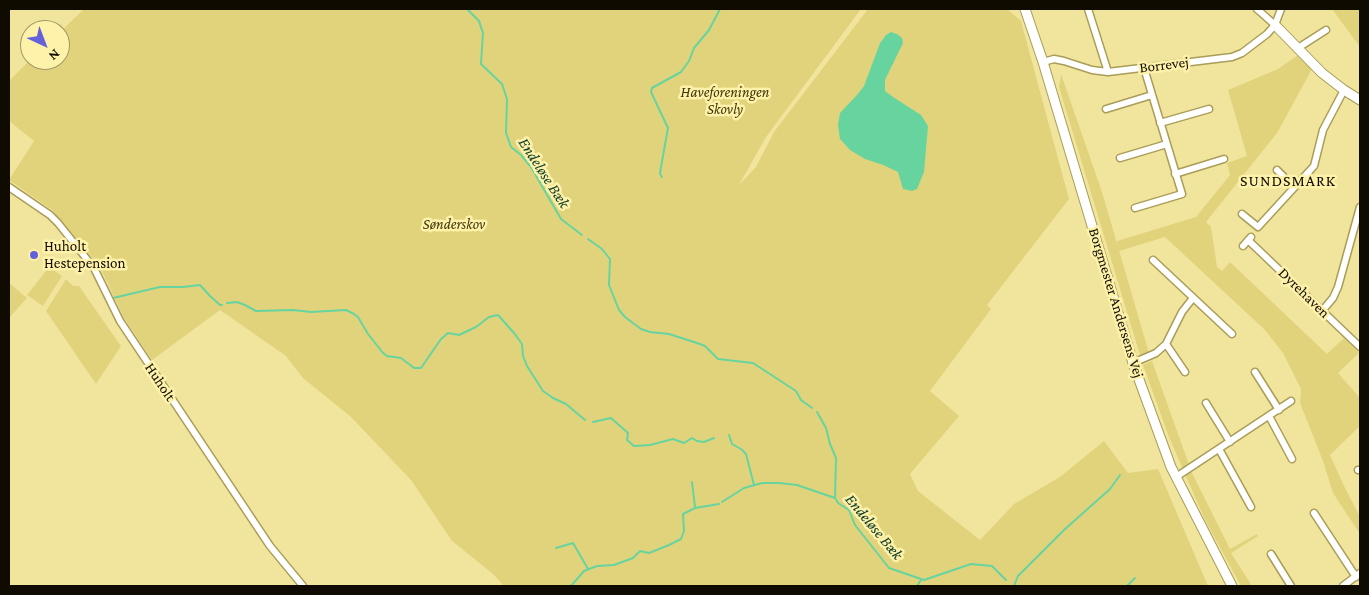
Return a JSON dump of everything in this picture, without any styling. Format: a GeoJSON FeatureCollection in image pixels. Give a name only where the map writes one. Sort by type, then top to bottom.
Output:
{"type":"FeatureCollection","features":[{"type":"Feature","properties":{"kind":"street","name":"Borgmester Andersens Vej"},"geometry":{"type":"LineString","coordinates":[[1025,9],[1043,62],[1133,363],[1171,467],[1232,586]]}},
{"type":"Feature","properties":{"kind":"street"},"geometry":{"type":"LineString","coordinates":[[1088,9],[1108,72]]}},
{"type":"Feature","properties":{"kind":"street"},"geometry":{"type":"LineString","coordinates":[[1257,9],[1322,73],[1360,100]]}},
{"type":"Feature","properties":{"kind":"street","name":"Borrevej"},"geometry":{"type":"LineString","coordinates":[[1043,62],[1064,61],[1092,70],[1108,72],[1232,57],[1242,53],[1267,34],[1275,25],[1281,9]]}},
{"type":"Feature","properties":{"kind":"street"},"geometry":{"type":"LineString","coordinates":[[1298,48],[1326,30]]}},
{"type":"Feature","properties":{"kind":"street"},"geometry":{"type":"LineString","coordinates":[[1135,208],[1182,194],[1144,68]]}},
{"type":"Feature","properties":{"kind":"street"},"geometry":{"type":"LineString","coordinates":[[1242,214],[1258,227],[1314,166],[1323,130],[1344,90]]}},
{"type":"Feature","properties":{"kind":"street"},"geometry":{"type":"LineString","coordinates":[[1106,108],[1152,95]]}},
{"type":"Feature","properties":{"kind":"street"},"geometry":{"type":"LineString","coordinates":[[1160,123],[1209,108]]}},
{"type":"Feature","properties":{"kind":"street"},"geometry":{"type":"LineString","coordinates":[[1120,158],[1166,144]]}},
{"type":"Feature","properties":{"kind":"street"},"geometry":{"type":"LineString","coordinates":[[1175,174],[1224,159]]}},
{"type":"Feature","properties":{"kind":"street"},"geometry":{"type":"LineString","coordinates":[[1277,170],[1294,187]]}},
{"type":"Feature","properties":{"kind":"street","name":"Huholt"},"geometry":{"type":"LineString","coordinates":[[9,187],[54,219],[94,268],[120,321],[270,546],[303,586]]}},
{"type":"Feature","properties":{"kind":"street"},"geometry":{"type":"LineString","coordinates":[[1322,311],[1334,298],[1338,287],[1360,206]]}},
{"type":"Feature","properties":{"kind":"street","name":"Dyrehaven"},"geometry":{"type":"LineString","coordinates":[[1243,246],[1250,238],[1322,311],[1360,346]]}},
{"type":"Feature","properties":{"kind":"street"},"geometry":{"type":"LineString","coordinates":[[1152,260],[1232,334]]}},
{"type":"Feature","properties":{"kind":"street"},"geometry":{"type":"LineString","coordinates":[[1133,363],[1156,353],[1166,344],[1182,312],[1193,298]]}},
{"type":"Feature","properties":{"kind":"street"},"geometry":{"type":"LineString","coordinates":[[1166,344],[1185,372]]}},
{"type":"Feature","properties":{"kind":"street"},"geometry":{"type":"LineString","coordinates":[[1255,372],[1279,410]]}},
{"type":"Feature","properties":{"kind":"street"},"geometry":{"type":"LineString","coordinates":[[1176,477],[1292,401]]}},
{"type":"Feature","properties":{"kind":"street"},"geometry":{"type":"LineString","coordinates":[[1206,403],[1230,442]]}},
{"type":"Feature","properties":{"kind":"street"},"geometry":{"type":"LineString","coordinates":[[1269,416],[1292,459]]}},
{"type":"Feature","properties":{"kind":"street"},"geometry":{"type":"LineString","coordinates":[[1220,448],[1251,507]]}},
{"type":"Feature","properties":{"kind":"street"},"geometry":{"type":"LineString","coordinates":[[1314,514],[1358,575],[1343,586]]}},
{"type":"Feature","properties":{"kind":"street"},"geometry":{"type":"LineString","coordinates":[[1271,554],[1291,586]]}},
{"type":"Feature","properties":{"kind":"green space","name":"Sønderskov"},"geometry":{"type":"Polygon","coordinates":[[[84,9],[861,9],[766,137],[739,185],[756,167],[774,132],[868,9],[1007,9],[1021,21],[1069,199],[987,305],[991,309],[930,391],[959,416],[910,474],[918,491],[980,540],[1014,504],[1060,477],[1104,441],[1128,473],[1158,469],[1208,586],[504,586],[493,574],[452,541],[411,480],[351,417],[303,378],[286,356],[220,310],[152,360],[124,318],[99,265],[52,210],[9,180],[34,141],[9,121],[9,81],[20,70],[70,70],[70,22],[84,9]]]}},
{"type":"Feature","properties":{"kind":"green space"},"geometry":{"type":"Polygon","coordinates":[[[1332,9],[1360,9],[1360,47],[1332,9]]]}},
{"type":"Feature","properties":{"kind":"green space"},"geometry":{"type":"Polygon","coordinates":[[[1298,55],[1312,69],[1277,133],[1206,222],[1211,227],[1217,267],[1222,271],[1230,262],[1327,354],[1344,338],[1359,353],[1338,373],[1360,398],[1360,426],[1330,455],[1360,517],[1360,534],[1333,493],[1323,461],[1300,403],[1301,389],[1283,353],[1265,330],[1165,237],[1119,251],[1117,241],[1196,217],[1230,175],[1227,163],[1247,156],[1228,90],[1278,69],[1298,55]]]}},
{"type":"Feature","properties":{"kind":"green space"},"geometry":{"type":"Polygon","coordinates":[[[1061,74],[1102,192],[1149,353],[1140,355],[1059,87],[1061,74]]]}},
{"type":"Feature","properties":{"kind":"green space"},"geometry":{"type":"Polygon","coordinates":[[[49,267],[62,276],[43,306],[27,295],[49,267]]]}},
{"type":"Feature","properties":{"kind":"green space"},"geometry":{"type":"Polygon","coordinates":[[[66,279],[73,286],[79,286],[121,346],[96,384],[46,311],[66,279]]]}},
{"type":"Feature","properties":{"kind":"green space"},"geometry":{"type":"Polygon","coordinates":[[[9,283],[27,298],[9,318],[9,283]]]}},
{"type":"Feature","properties":{"kind":"green space"},"geometry":{"type":"Polygon","coordinates":[[[1152,361],[1192,473],[1230,549],[1257,534],[1258,536],[1231,553],[1252,586],[1241,586],[1205,520],[1169,437],[1143,365],[1152,361]]]}},
{"type":"Feature","properties":{"kind":"shaded area"},"geometry":{"type":"Polygon","coordinates":[[[891,32],[902,38],[903,43],[885,80],[885,91],[921,115],[928,126],[924,172],[917,189],[912,191],[903,189],[898,172],[865,159],[850,150],[840,139],[838,125],[840,113],[864,86],[880,43],[891,32]]]}},
{"type":"Feature","properties":{"kind":"waterway","name":"Endeløse Bæk"},"geometry":{"type":"LineString","coordinates":[[467,9],[479,21],[483,33],[481,64],[502,84],[507,99],[506,133],[511,147],[531,167],[561,219],[582,235]]}},
{"type":"Feature","properties":{"kind":"waterway"},"geometry":{"type":"LineString","coordinates":[[662,177],[660,174],[668,128],[651,92],[652,88],[681,72],[689,61],[694,48],[709,30],[720,9]]}},
{"type":"Feature","properties":{"kind":"waterway","name":"Endeløse Bæk"},"geometry":{"type":"LineString","coordinates":[[588,239],[602,249],[610,259],[609,285],[619,310],[625,317],[641,329],[669,334],[705,346],[718,359],[753,363],[796,391],[801,400],[812,408]]}},
{"type":"Feature","properties":{"kind":"waterway"},"geometry":{"type":"LineString","coordinates":[[113,298],[160,287],[200,285],[222,305]]}},
{"type":"Feature","properties":{"kind":"waterway"},"geometry":{"type":"LineString","coordinates":[[227,303],[237,302],[256,311],[293,310],[311,312],[346,310],[358,317],[383,353],[387,356],[401,358],[414,368],[421,368],[441,339],[448,333],[459,335],[476,327],[489,317],[498,315],[522,344],[523,356],[527,366],[543,391],[566,404],[585,420]]}},
{"type":"Feature","properties":{"kind":"waterway","name":"Endeløse Bæk"},"geometry":{"type":"LineString","coordinates":[[817,412],[826,428],[836,458],[835,498],[838,503],[849,510],[855,525],[889,568],[924,580],[971,564],[992,566],[1006,580]]}},
{"type":"Feature","properties":{"kind":"waterway"},"geometry":{"type":"LineString","coordinates":[[593,422],[611,418],[628,433],[627,440],[634,446],[650,445],[673,439],[684,443],[692,438],[704,442],[714,438]]}},
{"type":"Feature","properties":{"kind":"waterway"},"geometry":{"type":"LineString","coordinates":[[729,435],[732,444],[746,454],[754,485]]}},
{"type":"Feature","properties":{"kind":"waterway"},"geometry":{"type":"LineString","coordinates":[[1014,586],[1018,576],[1064,530],[1110,489],[1120,475]]}},
{"type":"Feature","properties":{"kind":"waterway"},"geometry":{"type":"LineString","coordinates":[[692,482],[695,507]]}},
{"type":"Feature","properties":{"kind":"waterway"},"geometry":{"type":"LineString","coordinates":[[722,502],[744,488],[762,483],[797,485],[835,498]]}},
{"type":"Feature","properties":{"kind":"waterway"},"geometry":{"type":"LineString","coordinates":[[571,586],[584,571],[597,566],[614,565],[633,558],[640,551],[649,553],[681,539],[684,531],[683,514],[695,508],[719,504]]}},
{"type":"Feature","properties":{"kind":"waterway"},"geometry":{"type":"LineString","coordinates":[[556,548],[573,543],[588,569]]}},
{"type":"Feature","properties":{"kind":"waterway"},"geometry":{"type":"LineString","coordinates":[[1127,586],[1135,578]]}},
{"type":"Feature","properties":{"kind":"waterway"},"geometry":{"type":"LineString","coordinates":[[917,586],[921,580]]}},
{"type":"Feature","properties":{"kind":"place","name":"Huholt Hestepension"},"geometry":{"type":"Point","coordinates":[34,255]}},
{"type":"Feature","properties":{"kind":"district","name":"SUNDSMARK"},"geometry":{"type":"Point","coordinates":[1288,181]}},
{"type":"Feature","properties":{"kind":"park label","name":"Haveforeningen Skovly"},"geometry":{"type":"Point","coordinates":[725,100]}}]}
